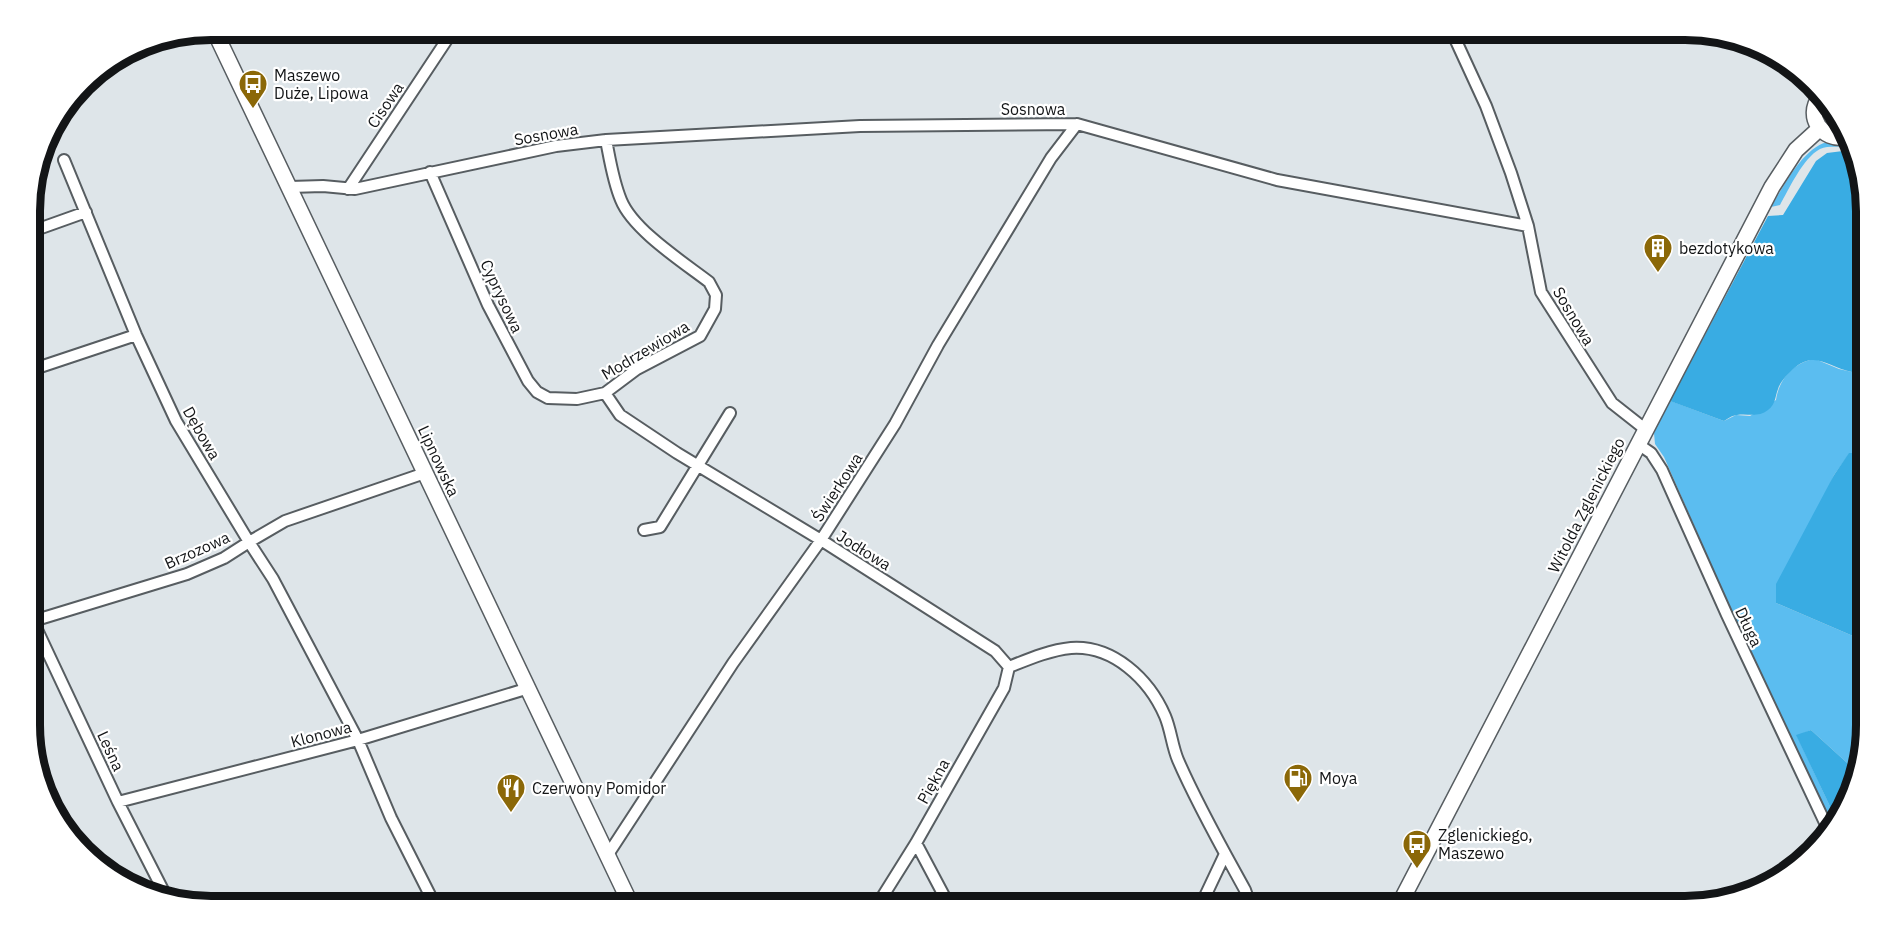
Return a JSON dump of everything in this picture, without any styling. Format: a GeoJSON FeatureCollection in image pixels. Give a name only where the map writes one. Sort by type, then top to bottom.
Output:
{"type":"FeatureCollection","features":[{"type":"Feature","properties":{"kind":"main road","name":"Lipnowska"},"geometry":{"type":"LineString","coordinates":[[219,41],[627,896]]}},
{"type":"Feature","properties":{"kind":"main road"},"geometry":{"type":"LineString","coordinates":[[1816,102],[1815,121],[1820,129],[1832,137],[1839,137]]}},
{"type":"Feature","properties":{"kind":"main road","name":"Witolda Zglenickiego"},"geometry":{"type":"LineString","coordinates":[[1404,896],[1772,187],[1796,150],[1820,129]]}},
{"type":"Feature","properties":{"kind":"street"},"geometry":{"type":"LineString","coordinates":[[1456,40],[1486,106],[1528,226]]}},
{"type":"Feature","properties":{"kind":"street","name":"Cisowa"},"geometry":{"type":"LineString","coordinates":[[348,189],[446,41]]}},
{"type":"Feature","properties":{"kind":"street","name":"Sosnowa"},"geometry":{"type":"LineString","coordinates":[[290,187],[323,186],[348,189],[556,146],[606,141],[860,126],[1077,124],[1277,180],[1528,226],[1541,292],[1612,403],[1645,429]]}},
{"type":"Feature","properties":{"kind":"street","name":"Świerkowa"},"geometry":{"type":"LineString","coordinates":[[607,856],[733,663],[821,540],[895,424],[938,345],[1051,158],[1077,124]]}},
{"type":"Feature","properties":{"kind":"street","name":"Modrzewiowa"},"geometry":{"type":"LineString","coordinates":[[577,399],[605,393],[637,369],[700,336],[715,309],[716,295],[709,282],[638,225],[627,211],[620,200],[606,141]]}},
{"type":"Feature","properties":{"kind":"street","name":"Dębowa"},"geometry":{"type":"LineString","coordinates":[[64,160],[136,335],[176,421],[249,542]]}},
{"type":"Feature","properties":{"kind":"street","name":"Cyprysowa"},"geometry":{"type":"LineString","coordinates":[[430,172],[488,305],[528,381],[537,392],[548,398],[577,399]]}},
{"type":"Feature","properties":{"kind":"street"},"geometry":{"type":"LineString","coordinates":[[41,228],[86,212]]}},
{"type":"Feature","properties":{"kind":"street"},"geometry":{"type":"LineString","coordinates":[[41,367],[136,335]]}},
{"type":"Feature","properties":{"kind":"street","name":"Jodłowa"},"geometry":{"type":"LineString","coordinates":[[605,393],[620,415],[677,453],[821,540],[995,651],[1010,667]]}},
{"type":"Feature","properties":{"kind":"street"},"geometry":{"type":"LineString","coordinates":[[644,530],[660,527],[730,413]]}},
{"type":"Feature","properties":{"kind":"street","name":"Długa"},"geometry":{"type":"LineString","coordinates":[[1638,444],[1651,453],[1662,470],[1727,615],[1825,823]]}},
{"type":"Feature","properties":{"kind":"street"},"geometry":{"type":"LineString","coordinates":[[249,542],[285,521],[425,473]]}},
{"type":"Feature","properties":{"kind":"street","name":"Brzozowa"},"geometry":{"type":"LineString","coordinates":[[40,617],[187,574],[224,558],[249,542],[273,579],[358,741]]}},
{"type":"Feature","properties":{"kind":"street","name":"Leśna"},"geometry":{"type":"LineString","coordinates":[[40,636],[118,802],[163,889]]}},
{"type":"Feature","properties":{"kind":"street"},"geometry":{"type":"LineString","coordinates":[[1010,667],[1047,653],[1071,648],[1100,651],[1128,666],[1149,688],[1165,716],[1177,758],[1247,896]]}},
{"type":"Feature","properties":{"kind":"street","name":"Piękna"},"geometry":{"type":"LineString","coordinates":[[883,896],[916,843],[1004,688],[1010,667]]}},
{"type":"Feature","properties":{"kind":"street","name":"Klonowa"},"geometry":{"type":"LineString","coordinates":[[118,802],[358,741],[529,688]]}},
{"type":"Feature","properties":{"kind":"street"},"geometry":{"type":"LineString","coordinates":[[358,741],[391,818],[430,896]]}},
{"type":"Feature","properties":{"kind":"street"},"geometry":{"type":"LineString","coordinates":[[916,843],[944,896]]}},
{"type":"Feature","properties":{"kind":"street"},"geometry":{"type":"LineString","coordinates":[[1205,896],[1226,854]]}},
{"type":"Feature","properties":{"kind":"shaded area"},"geometry":{"type":"Polygon","coordinates":[[[1827,142],[1841,142],[1843,146],[1823,148],[1814,153],[1797,174],[1780,205],[1771,207],[1802,160],[1818,146],[1827,142]]]}},
{"type":"Feature","properties":{"kind":"shaded area"},"geometry":{"type":"Polygon","coordinates":[[[1845,151],[1855,189],[1856,384],[1852,372],[1814,360],[1800,364],[1792,370],[1780,384],[1773,405],[1760,414],[1735,415],[1724,421],[1670,401],[1768,216],[1783,215],[1816,161],[1827,153],[1845,151]]]}},
{"type":"Feature","properties":{"kind":"shaded area"},"geometry":{"type":"Polygon","coordinates":[[[1815,359],[1852,372],[1856,384],[1856,453],[1849,454],[1834,475],[1776,603],[1856,637],[1856,725],[1852,767],[1811,730],[1797,736],[1833,812],[1829,818],[1750,653],[1664,457],[1655,444],[1654,433],[1668,400],[1724,421],[1736,415],[1750,416],[1776,400],[1784,379],[1794,368],[1815,359]]]}},
{"type":"Feature","properties":{"kind":"shaded area"},"geometry":{"type":"Polygon","coordinates":[[[1849,453],[1856,453],[1856,637],[1776,603],[1776,584],[1834,475],[1849,453]]]}},
{"type":"Feature","properties":{"kind":"shaded area"},"geometry":{"type":"Polygon","coordinates":[[[1811,730],[1852,767],[1833,812],[1796,735],[1811,730]]]}},
{"type":"Feature","properties":{"kind":"place","name":"Maszewo Duże, Lipowa"},"geometry":{"type":"Point","coordinates":[253,110]}},
{"type":"Feature","properties":{"kind":"place","name":"bezdotykowa"},"geometry":{"type":"Point","coordinates":[1658,274]}},
{"type":"Feature","properties":{"kind":"place","name":"Moya"},"geometry":{"type":"Point","coordinates":[1298,804]}},
{"type":"Feature","properties":{"kind":"place","name":"Czerwony Pomidor"},"geometry":{"type":"Point","coordinates":[511,814]}},
{"type":"Feature","properties":{"kind":"place","name":"Zglenickiego, Maszewo"},"geometry":{"type":"Point","coordinates":[1417,870]}}]}
